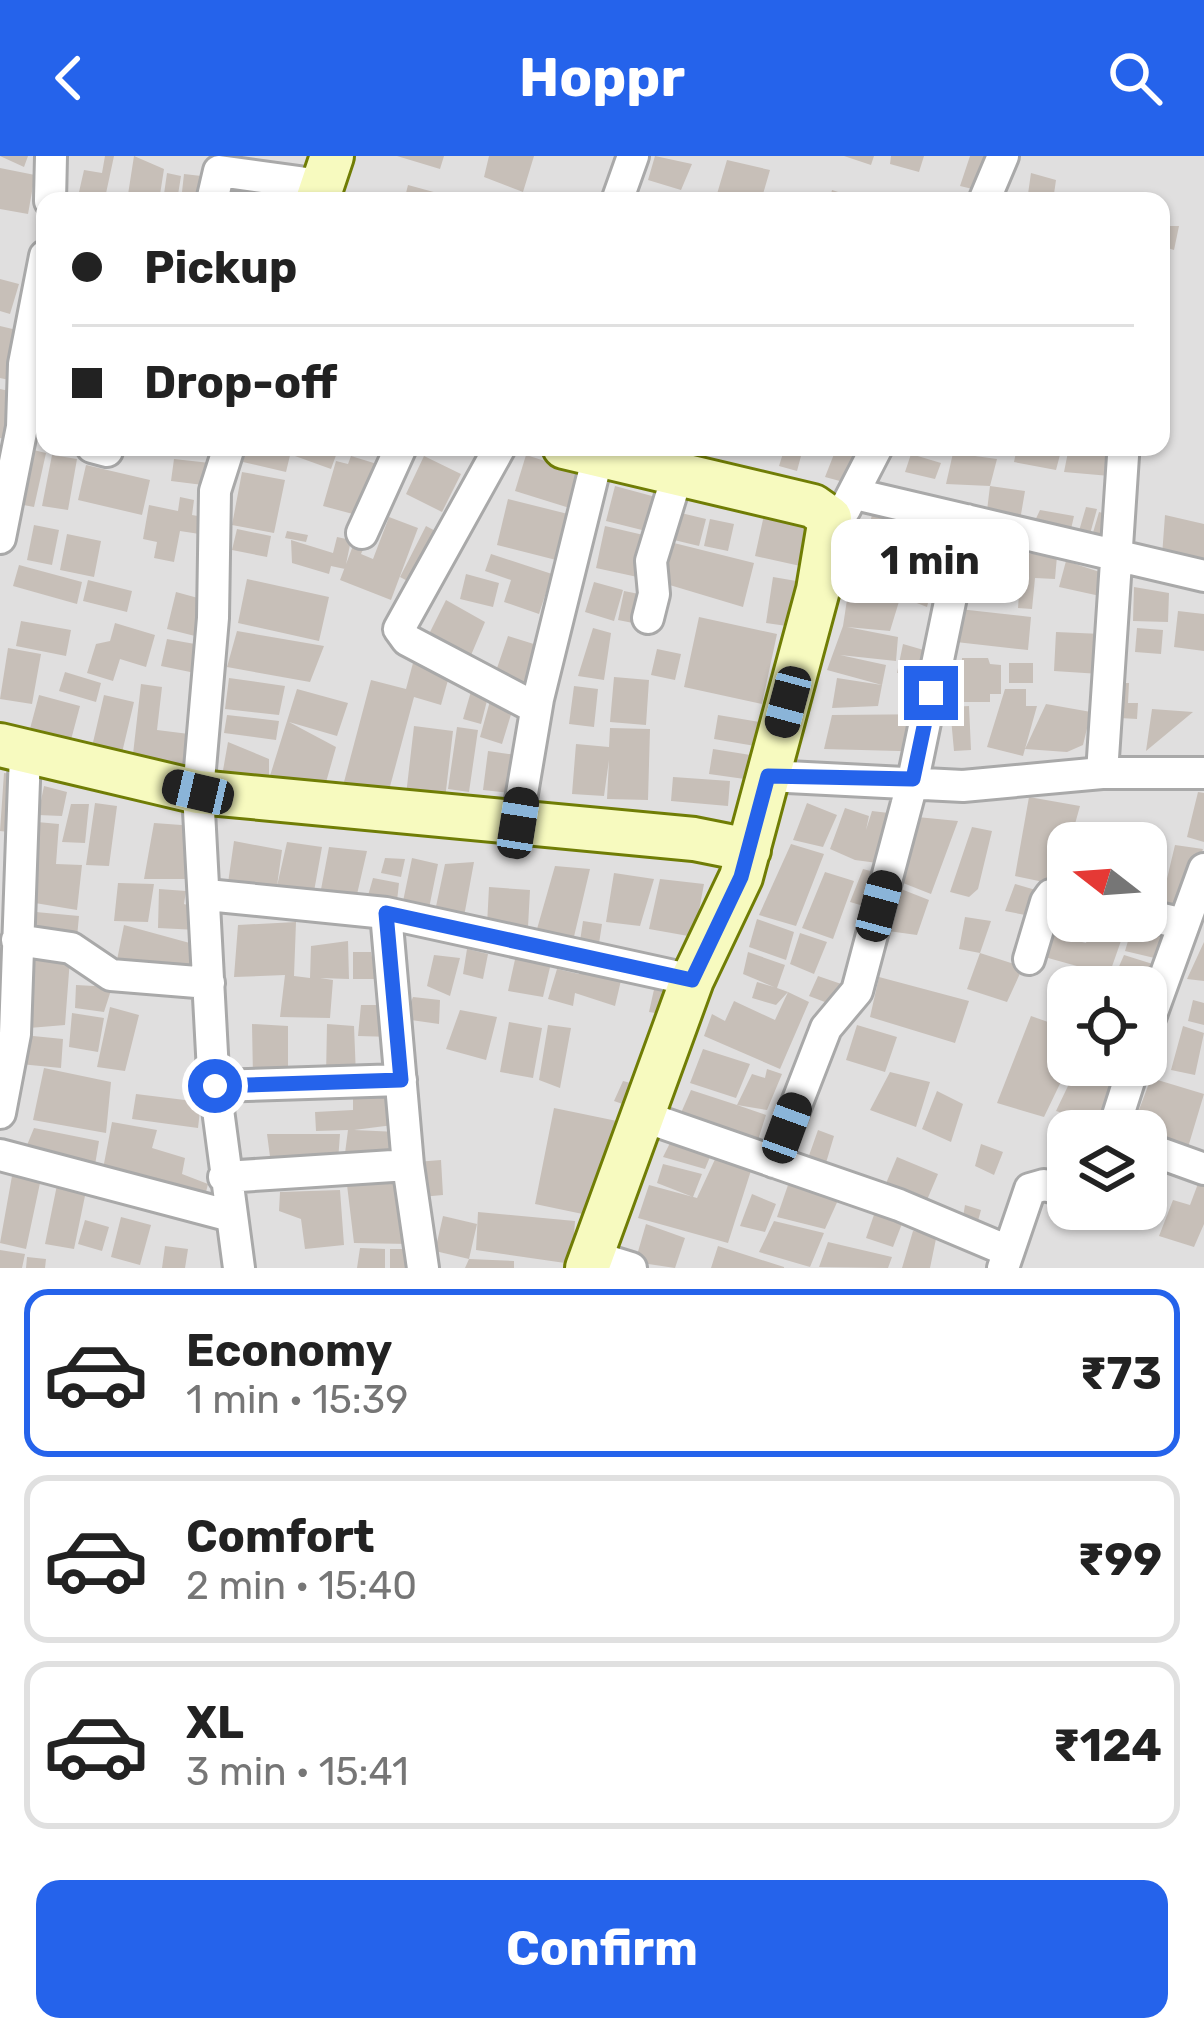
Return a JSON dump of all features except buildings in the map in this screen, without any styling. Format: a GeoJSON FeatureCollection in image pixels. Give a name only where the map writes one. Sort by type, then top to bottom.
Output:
{"type":"FeatureCollection","features":[{"type":"Feature","properties":{"kind":"main road"},"geometry":{"type":"LineString","coordinates":[[603,1264],[642,1116],[692,980],[748,850],[842,506],[813,506],[607,456]]}},
{"type":"Feature","properties":{"kind":"main road"},"geometry":{"type":"LineString","coordinates":[[13,749],[198,792],[694,839],[748,850]]}},
{"type":"Feature","properties":{"kind":"street"},"geometry":{"type":"LineString","coordinates":[[50,192],[51,156]]}},
{"type":"Feature","properties":{"kind":"street"},"geometry":{"type":"LineString","coordinates":[[620,192],[633,156]]}},
{"type":"Feature","properties":{"kind":"street"},"geometry":{"type":"LineString","coordinates":[[988,192],[1003,156]]}},
{"type":"Feature","properties":{"kind":"street"},"geometry":{"type":"LineString","coordinates":[[214,192],[219,171],[324,181]]}},
{"type":"Feature","properties":{"kind":"street"},"geometry":{"type":"LineString","coordinates":[[1,520],[33,430],[24,364],[36,323]]}},
{"type":"Feature","properties":{"kind":"street"},"geometry":{"type":"LineString","coordinates":[[226,456],[215,491],[213,618],[198,792],[215,1086],[238,1268]]}},
{"type":"Feature","properties":{"kind":"street"},"geometry":{"type":"LineString","coordinates":[[362,533],[396,456]]}},
{"type":"Feature","properties":{"kind":"street"},"geometry":{"type":"LineString","coordinates":[[495,456],[399,629],[406,640],[536,708]]}},
{"type":"Feature","properties":{"kind":"street"},"geometry":{"type":"LineString","coordinates":[[518,823],[585,456]]}},
{"type":"Feature","properties":{"kind":"street"},"geometry":{"type":"LineString","coordinates":[[873,456],[842,506],[967,520],[1204,576]]}},
{"type":"Feature","properties":{"kind":"street"},"geometry":{"type":"LineString","coordinates":[[1102,773],[1123,456]]}},
{"type":"Feature","properties":{"kind":"street"},"geometry":{"type":"LineString","coordinates":[[648,618],[654,594],[651,561],[677,476]]}},
{"type":"Feature","properties":{"kind":"street"},"geometry":{"type":"LineString","coordinates":[[774,1162],[826,1028],[857,991],[913,779],[967,520]]}},
{"type":"Feature","properties":{"kind":"street"},"geometry":{"type":"LineString","coordinates":[[0,1113],[17,940],[13,749]]}},
{"type":"Feature","properties":{"kind":"street"},"geometry":{"type":"LineString","coordinates":[[768,776],[913,779],[962,786],[1102,773],[1204,773]]}},
{"type":"Feature","properties":{"kind":"street"},"geometry":{"type":"LineString","coordinates":[[1167,971],[1204,869]]}},
{"type":"Feature","properties":{"kind":"street"},"geometry":{"type":"LineString","coordinates":[[207,895],[386,913],[692,980]]}},
{"type":"Feature","properties":{"kind":"street"},"geometry":{"type":"LineString","coordinates":[[1029,959],[1047,901]]}},
{"type":"Feature","properties":{"kind":"street"},"geometry":{"type":"LineString","coordinates":[[386,913],[408,1165],[423,1268]]}},
{"type":"Feature","properties":{"kind":"street"},"geometry":{"type":"LineString","coordinates":[[1167,920],[1184,924]]}},
{"type":"Feature","properties":{"kind":"street"},"geometry":{"type":"LineString","coordinates":[[17,940],[71,948],[111,975],[209,983]]}},
{"type":"Feature","properties":{"kind":"street"},"geometry":{"type":"LineString","coordinates":[[215,1086],[401,1080]]}},
{"type":"Feature","properties":{"kind":"street"},"geometry":{"type":"LineString","coordinates":[[642,1116],[774,1162],[1006,1259],[1030,1189],[1047,1186]]}},
{"type":"Feature","properties":{"kind":"street"},"geometry":{"type":"LineString","coordinates":[[0,1155],[231,1216]]}},
{"type":"Feature","properties":{"kind":"street"},"geometry":{"type":"LineString","coordinates":[[1167,1156],[1204,1169]]}},
{"type":"Feature","properties":{"kind":"street"},"geometry":{"type":"LineString","coordinates":[[224,1177],[408,1165]]}},
{"type":"Feature","properties":{"kind":"shaded area"},"geometry":{"type":"Polygon","coordinates":[[[0,156],[1204,156],[1204,1268],[0,1268],[0,156]]]}},
{"type":"Feature","properties":{"kind":"route"},"geometry":{"type":"LineString","coordinates":[[215,1086],[401,1080],[386,913],[692,980],[741,877],[768,776],[913,779],[931,693]]}}]}
